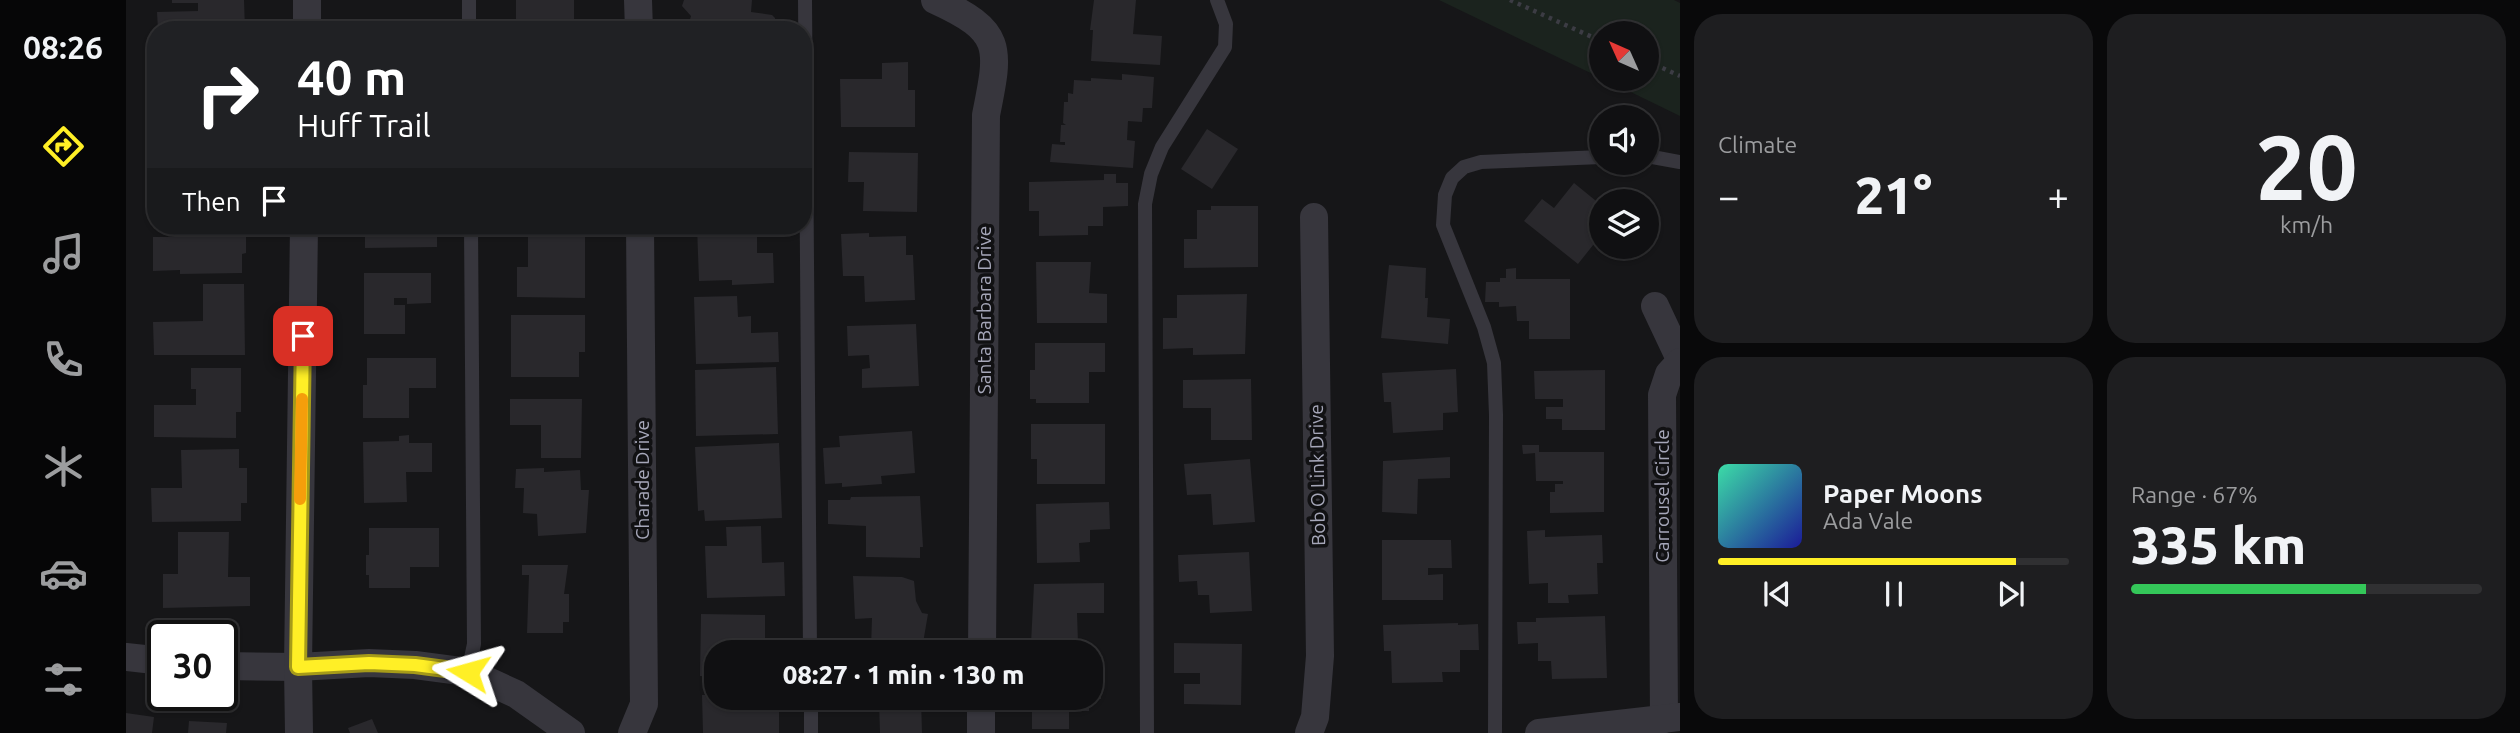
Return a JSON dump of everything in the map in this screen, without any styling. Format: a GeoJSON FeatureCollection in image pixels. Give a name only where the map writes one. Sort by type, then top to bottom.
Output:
{"type":"FeatureCollection","features":[{"type":"Feature","properties":{"kind":"street"},"geometry":{"type":"LineString","coordinates":[[307,0],[307,21]]}},
{"type":"Feature","properties":{"kind":"street"},"geometry":{"type":"LineString","coordinates":[[639,0],[639,21]]}},
{"type":"Feature","properties":{"kind":"street","name":"Santa Barbara Drive"},"geometry":{"type":"LineString","coordinates":[[935,0],[972,19],[993,43],[995,68],[986,115],[982,640]]}},
{"type":"Feature","properties":{"kind":"street","name":"Bob O Link Drive"},"geometry":{"type":"LineString","coordinates":[[1309,733],[1315,717],[1320,656],[1314,217]]}},
{"type":"Feature","properties":{"kind":"street"},"geometry":{"type":"LineString","coordinates":[[299,733],[304,235]]}},
{"type":"Feature","properties":{"kind":"street","name":"Charade Drive"},"geometry":{"type":"LineString","coordinates":[[632,733],[643,704],[640,235]]}},
{"type":"Feature","properties":{"kind":"street","name":"Carrousel Circle"},"geometry":{"type":"LineString","coordinates":[[1655,306],[1680,361],[1669,374],[1662,395],[1672,718]]}},
{"type":"Feature","properties":{"kind":"street"},"geometry":{"type":"LineString","coordinates":[[126,657],[147,659]]}},
{"type":"Feature","properties":{"kind":"street"},"geometry":{"type":"LineString","coordinates":[[238,666],[298,667],[369,663],[415,665],[468,672],[516,694],[571,733]]}},
{"type":"Feature","properties":{"kind":"street"},"geometry":{"type":"LineString","coordinates":[[981,710],[981,733]]}},
{"type":"Feature","properties":{"kind":"street"},"geometry":{"type":"LineString","coordinates":[[1539,733],[1672,718]]}},
{"type":"Feature","properties":{"kind":"lane"},"geometry":{"type":"LineString","coordinates":[[468,0],[469,21]]}},
{"type":"Feature","properties":{"kind":"lane"},"geometry":{"type":"LineString","coordinates":[[805,0],[805,21]]}},
{"type":"Feature","properties":{"kind":"lane"},"geometry":{"type":"LineString","coordinates":[[1147,733],[1145,204],[1151,174],[1162,147],[1225,47],[1226,24],[1217,0]]}},
{"type":"Feature","properties":{"kind":"lane"},"geometry":{"type":"LineString","coordinates":[[1495,733],[1494,363],[1484,327],[1443,225],[1445,195],[1452,178],[1464,167],[1481,162],[1589,158]]}},
{"type":"Feature","properties":{"kind":"lane"},"geometry":{"type":"LineString","coordinates":[[1659,158],[1680,162]]}},
{"type":"Feature","properties":{"kind":"lane"},"geometry":{"type":"LineString","coordinates":[[468,672],[474,645],[471,235]]}},
{"type":"Feature","properties":{"kind":"lane"},"geometry":{"type":"LineString","coordinates":[[807,235],[810,640]]}},
{"type":"Feature","properties":{"kind":"lane"},"geometry":{"type":"LineString","coordinates":[[811,710],[811,733]]}},
{"type":"Feature","properties":{"kind":"path"},"geometry":{"type":"LineString","coordinates":[[1510,0],[1589,36]]}},
{"type":"Feature","properties":{"kind":"path"},"geometry":{"type":"LineString","coordinates":[[1659,66],[1680,76]]}},
{"type":"Feature","properties":{"kind":"shaded area"},"geometry":{"type":"Polygon","coordinates":[[[1439,0],[1674,0],[1680,3],[1680,116],[1629,91],[1659,91],[1659,21],[1589,21],[1589,72],[1439,0]]]}},
{"type":"Feature","properties":{"kind":"building"},"geometry":{"type":"Polygon","coordinates":[[[172,0],[244,0],[245,21],[158,21],[157,12],[198,11],[198,3],[172,3],[172,0]]]}},
{"type":"Feature","properties":{"kind":"building"},"geometry":{"type":"Polygon","coordinates":[[[516,0],[574,0],[574,21],[516,21],[516,0]]]}},
{"type":"Feature","properties":{"kind":"building"},"geometry":{"type":"Polygon","coordinates":[[[684,0],[752,0],[751,12],[772,15],[775,21],[690,21],[691,16],[682,6],[684,0]]]}},
{"type":"Feature","properties":{"kind":"building"},"geometry":{"type":"Polygon","coordinates":[[[1094,0],[1136,0],[1133,34],[1162,36],[1160,65],[1091,61],[1093,30],[1090,30],[1094,0]]]}},
{"type":"Feature","properties":{"kind":"building"},"geometry":{"type":"Polygon","coordinates":[[[908,62],[908,90],[915,90],[915,127],[841,127],[840,79],[882,79],[882,63],[908,62]]]}},
{"type":"Feature","properties":{"kind":"building"},"geometry":{"type":"Polygon","coordinates":[[[1122,74],[1154,77],[1152,108],[1143,108],[1142,122],[1128,121],[1127,140],[1135,141],[1133,168],[1050,162],[1052,144],[1065,145],[1065,142],[1060,142],[1061,125],[1066,125],[1063,123],[1064,102],[1068,102],[1068,93],[1073,94],[1074,80],[1122,80],[1122,74]]]}},
{"type":"Feature","properties":{"kind":"building"},"geometry":{"type":"Polygon","coordinates":[[[1207,129],[1238,149],[1212,189],[1181,169],[1207,129]]]}},
{"type":"Feature","properties":{"kind":"building"},"geometry":{"type":"Polygon","coordinates":[[[849,152],[918,153],[917,212],[863,211],[864,182],[848,182],[849,152]]]}},
{"type":"Feature","properties":{"kind":"building"},"geometry":{"type":"Polygon","coordinates":[[[1104,174],[1116,174],[1116,183],[1128,183],[1128,206],[1103,207],[1103,226],[1088,226],[1088,235],[1039,236],[1039,211],[1029,211],[1029,182],[1104,180],[1104,174]]]}},
{"type":"Feature","properties":{"kind":"building"},"geometry":{"type":"Polygon","coordinates":[[[1574,183],[1589,195],[1589,250],[1578,264],[1524,221],[1542,199],[1554,208],[1574,183]]]}},
{"type":"Feature","properties":{"kind":"building"},"geometry":{"type":"Polygon","coordinates":[[[1211,206],[1258,206],[1258,267],[1184,268],[1184,239],[1197,239],[1197,210],[1211,210],[1211,206]]]}},
{"type":"Feature","properties":{"kind":"building"},"geometry":{"type":"Polygon","coordinates":[[[869,233],[869,237],[906,236],[906,255],[913,255],[915,300],[865,302],[864,276],[843,276],[841,234],[869,233]]]}},
{"type":"Feature","properties":{"kind":"building"},"geometry":{"type":"Polygon","coordinates":[[[246,235],[242,273],[180,274],[180,270],[153,271],[153,237],[246,235]]]}},
{"type":"Feature","properties":{"kind":"building"},"geometry":{"type":"Polygon","coordinates":[[[365,235],[437,235],[437,247],[365,248],[365,235]]]}},
{"type":"Feature","properties":{"kind":"building"},"geometry":{"type":"Polygon","coordinates":[[[528,235],[585,235],[585,298],[517,297],[517,267],[528,267],[528,235]]]}},
{"type":"Feature","properties":{"kind":"building"},"geometry":{"type":"Polygon","coordinates":[[[697,235],[765,235],[757,237],[757,253],[773,253],[774,283],[732,285],[732,280],[699,281],[697,235]]]}},
{"type":"Feature","properties":{"kind":"building"},"geometry":{"type":"Polygon","coordinates":[[[1036,262],[1091,262],[1089,293],[1107,294],[1107,323],[1037,323],[1036,262]]]}},
{"type":"Feature","properties":{"kind":"building"},"geometry":{"type":"Polygon","coordinates":[[[1389,265],[1426,268],[1427,317],[1450,319],[1448,344],[1381,338],[1389,265]]]}},
{"type":"Feature","properties":{"kind":"building"},"geometry":{"type":"Polygon","coordinates":[[[1516,268],[1516,279],[1570,279],[1570,339],[1529,339],[1529,321],[1517,321],[1516,306],[1499,307],[1499,302],[1485,302],[1486,282],[1500,282],[1500,278],[1506,278],[1506,269],[1516,268]]]}},
{"type":"Feature","properties":{"kind":"building"},"geometry":{"type":"Polygon","coordinates":[[[364,273],[431,273],[431,303],[407,304],[407,298],[394,298],[394,305],[405,305],[405,334],[364,334],[364,273]]]}},
{"type":"Feature","properties":{"kind":"building"},"geometry":{"type":"Polygon","coordinates":[[[203,284],[244,284],[245,355],[154,355],[153,322],[203,321],[203,284]]]}},
{"type":"Feature","properties":{"kind":"building"},"geometry":{"type":"Polygon","coordinates":[[[1247,294],[1245,354],[1193,355],[1193,348],[1163,349],[1163,318],[1177,318],[1177,295],[1247,294]]]}},
{"type":"Feature","properties":{"kind":"building"},"geometry":{"type":"Polygon","coordinates":[[[737,296],[738,317],[751,316],[751,333],[778,332],[779,362],[696,364],[694,297],[737,296]]]}},
{"type":"Feature","properties":{"kind":"building"},"geometry":{"type":"Polygon","coordinates":[[[511,315],[585,315],[585,352],[579,352],[579,377],[511,377],[511,315]]]}},
{"type":"Feature","properties":{"kind":"building"},"geometry":{"type":"Polygon","coordinates":[[[916,324],[919,386],[862,388],[862,369],[870,368],[869,355],[848,356],[847,326],[916,324]]]}},
{"type":"Feature","properties":{"kind":"building"},"geometry":{"type":"Polygon","coordinates":[[[1035,343],[1105,343],[1105,372],[1089,372],[1089,403],[1036,403],[1036,399],[1030,399],[1030,370],[1035,370],[1035,343]]]}},
{"type":"Feature","properties":{"kind":"building"},"geometry":{"type":"Polygon","coordinates":[[[367,358],[436,358],[436,388],[409,388],[409,418],[363,418],[363,385],[367,385],[367,358]]]}},
{"type":"Feature","properties":{"kind":"building"},"geometry":{"type":"Polygon","coordinates":[[[776,367],[778,434],[696,436],[695,370],[776,367]]]}},
{"type":"Feature","properties":{"kind":"building"},"geometry":{"type":"Polygon","coordinates":[[[191,368],[241,368],[241,412],[236,412],[236,438],[154,437],[154,405],[196,405],[196,389],[191,389],[191,368]]]}},
{"type":"Feature","properties":{"kind":"building"},"geometry":{"type":"Polygon","coordinates":[[[1456,369],[1458,412],[1443,413],[1443,430],[1393,433],[1391,402],[1384,402],[1382,373],[1456,369]]]}},
{"type":"Feature","properties":{"kind":"building"},"geometry":{"type":"Polygon","coordinates":[[[1605,370],[1605,430],[1562,430],[1562,419],[1546,419],[1546,407],[1563,407],[1563,399],[1535,399],[1534,371],[1605,370]]]}},
{"type":"Feature","properties":{"kind":"building"},"geometry":{"type":"Polygon","coordinates":[[[1251,379],[1252,440],[1211,440],[1211,408],[1183,408],[1183,380],[1251,379]]]}},
{"type":"Feature","properties":{"kind":"building"},"geometry":{"type":"Polygon","coordinates":[[[510,399],[582,399],[581,458],[541,458],[541,425],[510,425],[510,399]]]}},
{"type":"Feature","properties":{"kind":"building"},"geometry":{"type":"Polygon","coordinates":[[[1031,424],[1105,424],[1105,484],[1037,484],[1037,459],[1031,459],[1031,424]]]}},
{"type":"Feature","properties":{"kind":"building"},"geometry":{"type":"Polygon","coordinates":[[[912,431],[915,473],[881,476],[882,484],[842,487],[842,483],[825,484],[823,448],[840,447],[839,436],[912,431]]]}},
{"type":"Feature","properties":{"kind":"building"},"geometry":{"type":"Polygon","coordinates":[[[409,435],[409,443],[432,443],[432,472],[406,472],[407,502],[364,503],[363,442],[399,441],[399,436],[409,435]]]}},
{"type":"Feature","properties":{"kind":"building"},"geometry":{"type":"Polygon","coordinates":[[[779,443],[782,518],[705,521],[704,510],[698,511],[695,447],[779,443]]]}},
{"type":"Feature","properties":{"kind":"building"},"geometry":{"type":"Polygon","coordinates":[[[1522,445],[1539,445],[1539,452],[1604,452],[1604,512],[1550,513],[1550,492],[1555,492],[1555,484],[1563,484],[1563,481],[1536,481],[1535,453],[1523,454],[1522,445]]]}},
{"type":"Feature","properties":{"kind":"building"},"geometry":{"type":"Polygon","coordinates":[[[239,449],[239,468],[247,468],[247,503],[241,503],[241,521],[152,522],[151,488],[182,488],[181,450],[239,449]]]}},
{"type":"Feature","properties":{"kind":"building"},"geometry":{"type":"Polygon","coordinates":[[[1450,457],[1450,478],[1418,479],[1417,514],[1382,512],[1383,461],[1450,457]]]}},
{"type":"Feature","properties":{"kind":"building"},"geometry":{"type":"Polygon","coordinates":[[[1250,459],[1255,522],[1213,525],[1211,494],[1187,495],[1184,464],[1250,459]]]}},
{"type":"Feature","properties":{"kind":"building"},"geometry":{"type":"Polygon","coordinates":[[[544,468],[544,472],[580,470],[581,490],[589,490],[586,533],[538,536],[537,514],[523,513],[524,488],[515,488],[516,469],[544,468]]]}},
{"type":"Feature","properties":{"kind":"building"},"geometry":{"type":"Polygon","coordinates":[[[920,496],[923,547],[920,547],[920,558],[866,557],[866,526],[828,524],[828,500],[920,496]]]}},
{"type":"Feature","properties":{"kind":"building"},"geometry":{"type":"Polygon","coordinates":[[[1109,502],[1110,529],[1090,530],[1090,542],[1079,543],[1080,562],[1037,563],[1036,504],[1109,502]]]}},
{"type":"Feature","properties":{"kind":"building"},"geometry":{"type":"Polygon","coordinates":[[[761,526],[762,563],[784,562],[785,596],[707,598],[705,546],[727,546],[726,527],[761,526]]]}},
{"type":"Feature","properties":{"kind":"building"},"geometry":{"type":"Polygon","coordinates":[[[369,528],[439,528],[439,567],[410,567],[410,588],[369,588],[366,555],[369,555],[369,528]]]}},
{"type":"Feature","properties":{"kind":"building"},"geometry":{"type":"Polygon","coordinates":[[[1545,530],[1545,537],[1602,535],[1603,563],[1597,563],[1598,594],[1568,595],[1569,603],[1548,603],[1548,583],[1529,584],[1527,531],[1545,530]]]}},
{"type":"Feature","properties":{"kind":"building"},"geometry":{"type":"Polygon","coordinates":[[[178,532],[229,532],[228,577],[250,577],[250,606],[163,608],[163,574],[178,574],[178,532]]]}},
{"type":"Feature","properties":{"kind":"building"},"geometry":{"type":"Polygon","coordinates":[[[1382,540],[1451,540],[1452,568],[1428,568],[1428,575],[1443,574],[1443,600],[1382,600],[1382,540]]]}},
{"type":"Feature","properties":{"kind":"building"},"geometry":{"type":"Polygon","coordinates":[[[1249,552],[1252,611],[1210,613],[1209,595],[1198,595],[1197,581],[1179,582],[1178,555],[1249,552]]]}},
{"type":"Feature","properties":{"kind":"building"},"geometry":{"type":"Polygon","coordinates":[[[522,565],[568,565],[564,594],[569,594],[569,622],[563,622],[563,633],[527,633],[529,575],[522,575],[522,565]]]}},
{"type":"Feature","properties":{"kind":"building"},"geometry":{"type":"Polygon","coordinates":[[[853,576],[902,577],[914,581],[916,601],[922,613],[928,614],[924,640],[871,640],[872,618],[855,619],[853,576]]]}},
{"type":"Feature","properties":{"kind":"building"},"geometry":{"type":"Polygon","coordinates":[[[1104,583],[1104,613],[1077,613],[1078,640],[1031,640],[1034,584],[1104,583]]]}},
{"type":"Feature","properties":{"kind":"building"},"geometry":{"type":"Polygon","coordinates":[[[701,614],[765,615],[765,640],[704,640],[704,676],[700,676],[701,614]]]}},
{"type":"Feature","properties":{"kind":"building"},"geometry":{"type":"Polygon","coordinates":[[[1605,616],[1607,678],[1552,679],[1551,661],[1538,661],[1538,643],[1518,644],[1517,622],[1536,622],[1536,618],[1605,616]]]}},
{"type":"Feature","properties":{"kind":"building"},"geometry":{"type":"Polygon","coordinates":[[[1478,624],[1479,650],[1460,650],[1460,672],[1442,672],[1443,682],[1392,683],[1391,651],[1384,651],[1383,625],[1478,624]]]}},
{"type":"Feature","properties":{"kind":"building"},"geometry":{"type":"Polygon","coordinates":[[[1174,643],[1242,644],[1241,705],[1184,704],[1184,684],[1200,684],[1200,673],[1174,673],[1174,643]]]}},
{"type":"Feature","properties":{"kind":"building"},"geometry":{"type":"Polygon","coordinates":[[[702,695],[704,710],[779,710],[779,733],[703,733],[702,695]]]}},
{"type":"Feature","properties":{"kind":"building"},"geometry":{"type":"Polygon","coordinates":[[[879,710],[921,710],[922,733],[880,733],[879,710]]]}},
{"type":"Feature","properties":{"kind":"building"},"geometry":{"type":"Polygon","coordinates":[[[1032,710],[1089,710],[1069,711],[1069,729],[1032,729],[1032,710]]]}},
{"type":"Feature","properties":{"kind":"building"},"geometry":{"type":"Polygon","coordinates":[[[126,713],[154,717],[152,733],[126,733],[126,713]]]}},
{"type":"Feature","properties":{"kind":"building"},"geometry":{"type":"Polygon","coordinates":[[[372,719],[378,733],[350,733],[348,728],[372,719]]]}},
{"type":"Feature","properties":{"kind":"building"},"geometry":{"type":"Polygon","coordinates":[[[189,721],[227,723],[226,733],[188,733],[189,721]]]}},
{"type":"Feature","properties":{"kind":"slow traffic"},"geometry":{"type":"LineString","coordinates":[[300,499],[302,399]]}},
{"type":"Feature","properties":{"kind":"route"},"geometry":{"type":"LineString","coordinates":[[303,336],[298,667],[369,663],[415,665],[468,672]]}}]}
